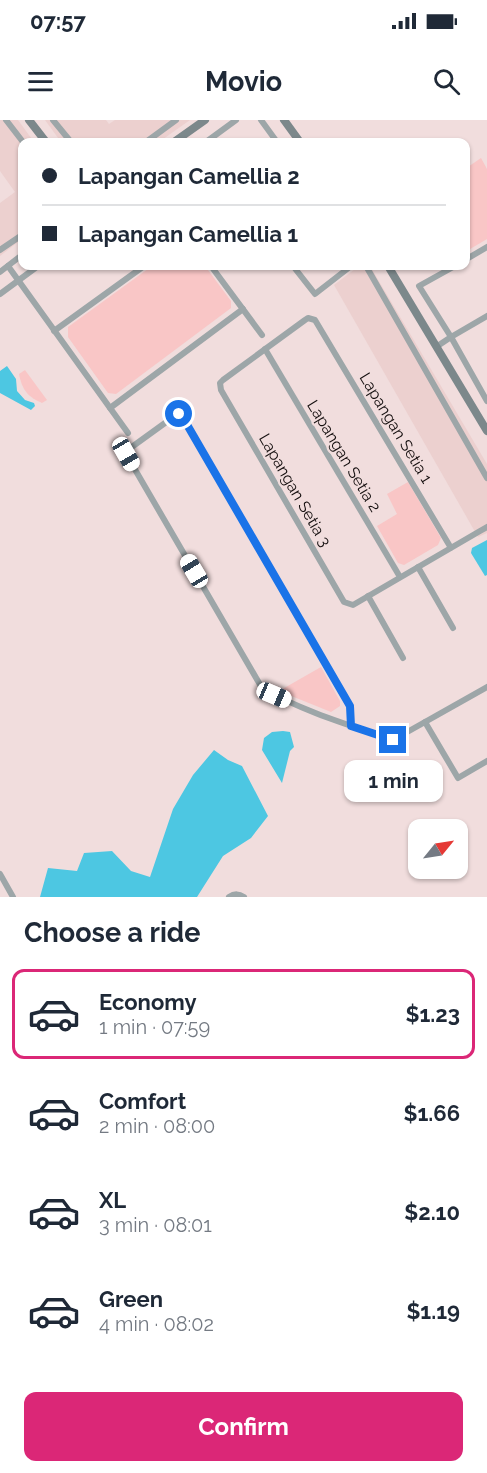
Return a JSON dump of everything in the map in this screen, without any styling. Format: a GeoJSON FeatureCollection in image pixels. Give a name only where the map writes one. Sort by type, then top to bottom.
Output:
{"type":"FeatureCollection","features":[{"type":"Feature","properties":{"kind":"street"},"geometry":{"type":"LineString","coordinates":[[29,120],[43,138]]}},
{"type":"Feature","properties":{"kind":"street"},"geometry":{"type":"LineString","coordinates":[[53,120],[68,138]]}},
{"type":"Feature","properties":{"kind":"street"},"geometry":{"type":"LineString","coordinates":[[151,138],[176,120]]}},
{"type":"Feature","properties":{"kind":"street"},"geometry":{"type":"LineString","coordinates":[[180,138],[205,120]]}},
{"type":"Feature","properties":{"kind":"street"},"geometry":{"type":"LineString","coordinates":[[211,138],[236,120]]}},
{"type":"Feature","properties":{"kind":"street"},"geometry":{"type":"LineString","coordinates":[[261,120],[275,138]]}},
{"type":"Feature","properties":{"kind":"street"},"geometry":{"type":"LineString","coordinates":[[284,120],[297,138]]}},
{"type":"Feature","properties":{"kind":"street"},"geometry":{"type":"LineString","coordinates":[[9,121],[20,138]]}},
{"type":"Feature","properties":{"kind":"street"},"geometry":{"type":"LineString","coordinates":[[0,250],[18,238]]}},
{"type":"Feature","properties":{"kind":"street"},"geometry":{"type":"LineString","coordinates":[[470,257],[487,247]]}},
{"type":"Feature","properties":{"kind":"street"},"geometry":{"type":"LineString","coordinates":[[0,272],[18,258]]}},
{"type":"Feature","properties":{"kind":"street"},"geometry":{"type":"LineString","coordinates":[[8,266],[128,433]]}},
{"type":"Feature","properties":{"kind":"street"},"geometry":{"type":"LineString","coordinates":[[0,294],[32,270]]}},
{"type":"Feature","properties":{"kind":"street"},"geometry":{"type":"LineString","coordinates":[[54,331],[138,270]]}},
{"type":"Feature","properties":{"kind":"street"},"geometry":{"type":"LineString","coordinates":[[214,270],[262,335]]}},
{"type":"Feature","properties":{"kind":"street"},"geometry":{"type":"LineString","coordinates":[[296,270],[315,294],[346,270]]}},
{"type":"Feature","properties":{"kind":"street"},"geometry":{"type":"LineString","coordinates":[[368,270],[487,478]]}},
{"type":"Feature","properties":{"kind":"street"},"geometry":{"type":"LineString","coordinates":[[390,270],[487,431]]}},
{"type":"Feature","properties":{"kind":"street"},"geometry":{"type":"LineString","coordinates":[[448,270],[419,286],[484,390],[487,401]]}},
{"type":"Feature","properties":{"kind":"street"},"geometry":{"type":"LineString","coordinates":[[110,408],[243,309]]}},
{"type":"Feature","properties":{"kind":"street"},"geometry":{"type":"LineString","coordinates":[[436,347],[487,316]]}},
{"type":"Feature","properties":{"kind":"street","name":"Lapangan Setia 1"},"geometry":{"type":"LineString","coordinates":[[265,349],[308,318],[318,323],[451,548]]}},
{"type":"Feature","properties":{"kind":"street","name":"Lapangan Setia 3"},"geometry":{"type":"LineString","coordinates":[[265,349],[223,380],[220,383],[221,390],[344,602],[353,605],[368,596]]}},
{"type":"Feature","properties":{"kind":"street","name":"Lapangan Setia 2"},"geometry":{"type":"LineString","coordinates":[[265,349],[400,577]]}},
{"type":"Feature","properties":{"kind":"street"},"geometry":{"type":"LineString","coordinates":[[351,726],[350,706],[182,416],[176,415],[126,451],[126,454],[262,688],[351,726],[393,740],[487,687]]}},
{"type":"Feature","properties":{"kind":"street"},"geometry":{"type":"LineString","coordinates":[[403,658],[368,596],[487,527]]}},
{"type":"Feature","properties":{"kind":"street"},"geometry":{"type":"LineString","coordinates":[[418,567],[453,628]]}},
{"type":"Feature","properties":{"kind":"street"},"geometry":{"type":"LineString","coordinates":[[426,722],[458,778],[487,761]]}},
{"type":"Feature","properties":{"kind":"street"},"geometry":{"type":"LineString","coordinates":[[0,874],[13,897]]}},
{"type":"Feature","properties":{"kind":"street"},"geometry":{"type":"LineString","coordinates":[[229,897],[239,894],[244,897]]}},
{"type":"Feature","properties":{"kind":"shaded area"},"geometry":{"type":"Polygon","coordinates":[[[0,120],[18,120],[31,138],[18,138],[18,242],[0,256],[0,203],[15,192],[0,171],[0,120]]]}},
{"type":"Feature","properties":{"kind":"shaded area"},"geometry":{"type":"Polygon","coordinates":[[[45,120],[106,120],[109,124],[115,120],[190,120],[165,138],[58,138],[45,120]]]}},
{"type":"Feature","properties":{"kind":"shaded area"},"geometry":{"type":"Polygon","coordinates":[[[481,158],[487,169],[487,239],[470,249],[470,166],[481,158]]]}},
{"type":"Feature","properties":{"kind":"shaded area"},"geometry":{"type":"Polygon","coordinates":[[[146,270],[208,270],[231,301],[231,308],[116,394],[108,393],[68,337],[68,327],[146,270]]]}},
{"type":"Feature","properties":{"kind":"shaded area"},"geometry":{"type":"Polygon","coordinates":[[[354,270],[372,270],[487,464],[487,533],[478,537],[334,285],[354,270]]]}},
{"type":"Feature","properties":{"kind":"shaded area"},"geometry":{"type":"Polygon","coordinates":[[[25,370],[47,400],[42,403],[26,392],[19,374],[25,370]]]}},
{"type":"Feature","properties":{"kind":"shaded area"},"geometry":{"type":"Polygon","coordinates":[[[408,482],[441,538],[438,545],[404,565],[398,563],[377,526],[397,514],[387,494],[408,482]]]}},
{"type":"Feature","properties":{"kind":"shaded area"},"geometry":{"type":"Polygon","coordinates":[[[321,667],[340,701],[340,706],[331,712],[279,691],[321,667]]]}},
{"type":"Feature","properties":{"kind":"water"},"geometry":{"type":"Polygon","coordinates":[[[7,366],[16,379],[17,391],[25,400],[34,403],[35,406],[31,410],[0,393],[0,371],[7,366]]]}},
{"type":"Feature","properties":{"kind":"water"},"geometry":{"type":"Polygon","coordinates":[[[487,540],[487,575],[485,576],[471,553],[472,548],[487,540]]]}},
{"type":"Feature","properties":{"kind":"water"},"geometry":{"type":"Polygon","coordinates":[[[272,732],[290,732],[294,747],[290,751],[282,783],[262,750],[264,738],[272,732]]]}},
{"type":"Feature","properties":{"kind":"water"},"geometry":{"type":"Polygon","coordinates":[[[214,750],[242,766],[268,816],[251,838],[223,856],[197,897],[40,897],[48,868],[77,871],[84,853],[112,851],[131,871],[150,877],[173,809],[193,775],[214,750]]]}},
{"type":"Feature","properties":{"kind":"route"},"geometry":{"type":"LineString","coordinates":[[179,414],[350,706],[351,726],[393,740]]}}]}
